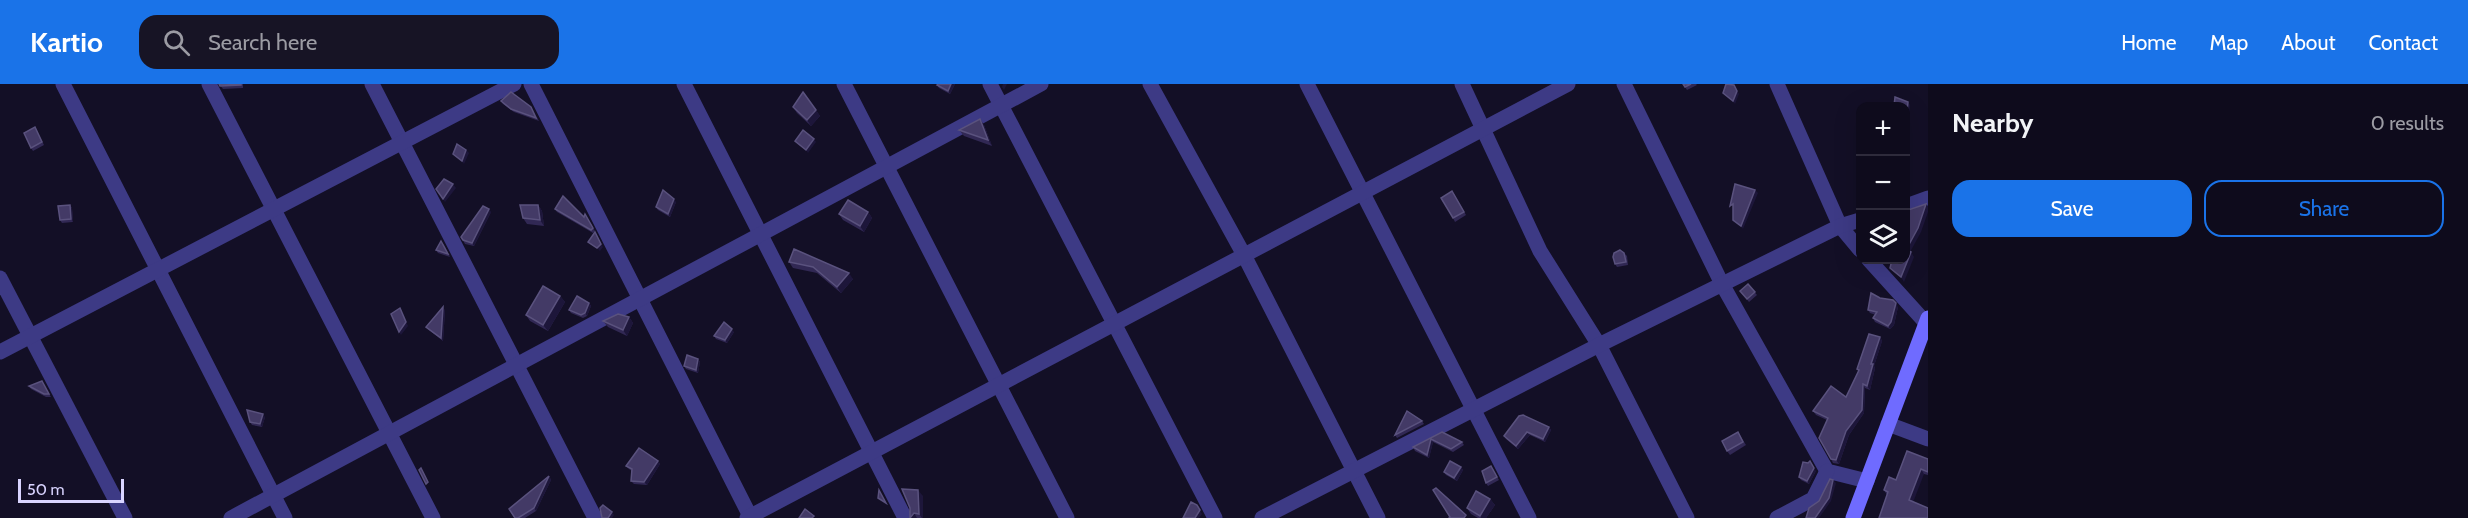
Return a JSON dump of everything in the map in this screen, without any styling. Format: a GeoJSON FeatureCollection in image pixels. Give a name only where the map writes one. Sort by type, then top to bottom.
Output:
{"type":"FeatureCollection","features":[{"type":"Feature","properties":{"kind":"street"},"geometry":{"type":"LineString","coordinates":[[63,84],[285,518]]}},
{"type":"Feature","properties":{"kind":"street"},"geometry":{"type":"LineString","coordinates":[[209,84],[433,518]]}},
{"type":"Feature","properties":{"kind":"street"},"geometry":{"type":"LineString","coordinates":[[372,84],[595,518]]}},
{"type":"Feature","properties":{"kind":"street"},"geometry":{"type":"LineString","coordinates":[[0,352],[514,84]]}},
{"type":"Feature","properties":{"kind":"street"},"geometry":{"type":"LineString","coordinates":[[531,84],[749,518],[1568,84]]}},
{"type":"Feature","properties":{"kind":"street"},"geometry":{"type":"LineString","coordinates":[[684,84],[905,518]]}},
{"type":"Feature","properties":{"kind":"street"},"geometry":{"type":"LineString","coordinates":[[844,84],[1067,518]]}},
{"type":"Feature","properties":{"kind":"street"},"geometry":{"type":"LineString","coordinates":[[990,84],[1215,518]]}},
{"type":"Feature","properties":{"kind":"street"},"geometry":{"type":"LineString","coordinates":[[231,518],[1041,84]]}},
{"type":"Feature","properties":{"kind":"street"},"geometry":{"type":"LineString","coordinates":[[1150,84],[1244,255],[1378,518]]}},
{"type":"Feature","properties":{"kind":"street"},"geometry":{"type":"LineString","coordinates":[[1307,84],[1529,518]]}},
{"type":"Feature","properties":{"kind":"street"},"geometry":{"type":"LineString","coordinates":[[1462,84],[1539,251],[1599,345],[1687,518]]}},
{"type":"Feature","properties":{"kind":"street"},"geometry":{"type":"LineString","coordinates":[[1624,84],[1722,284],[1827,471],[1867,481]]}},
{"type":"Feature","properties":{"kind":"street"},"geometry":{"type":"LineString","coordinates":[[1777,84],[1840,226],[1856,245]]}},
{"type":"Feature","properties":{"kind":"street"},"geometry":{"type":"LineString","coordinates":[[1910,204],[1928,198]]}},
{"type":"Feature","properties":{"kind":"street"},"geometry":{"type":"LineString","coordinates":[[1262,518],[1599,345],[1840,226],[1856,221]]}},
{"type":"Feature","properties":{"kind":"street"},"geometry":{"type":"LineString","coordinates":[[1853,518],[1927,320],[1873,264]]}},
{"type":"Feature","properties":{"kind":"street"},"geometry":{"type":"LineString","coordinates":[[0,278],[125,518]]}},
{"type":"Feature","properties":{"kind":"street"},"geometry":{"type":"LineString","coordinates":[[1888,424],[1928,439]]}},
{"type":"Feature","properties":{"kind":"street"},"geometry":{"type":"LineString","coordinates":[[1778,518],[1812,499],[1827,471]]}},
{"type":"Feature","properties":{"kind":"building"},"geometry":{"type":"Polygon","coordinates":[[[219,84],[241,84],[241,85],[220,86],[219,84]]]}},
{"type":"Feature","properties":{"kind":"building"},"geometry":{"type":"Polygon","coordinates":[[[938,84],[951,84],[948,91],[938,84]]]}},
{"type":"Feature","properties":{"kind":"building"},"geometry":{"type":"Polygon","coordinates":[[[1726,84],[1734,85],[1737,91],[1733,101],[1723,93],[1726,84]]]}},
{"type":"Feature","properties":{"kind":"building"},"geometry":{"type":"Polygon","coordinates":[[[511,92],[531,107],[536,118],[511,109],[501,101],[511,92]]]}},
{"type":"Feature","properties":{"kind":"building"},"geometry":{"type":"Polygon","coordinates":[[[803,92],[816,110],[807,120],[793,107],[803,92]]]}},
{"type":"Feature","properties":{"kind":"building"},"geometry":{"type":"Polygon","coordinates":[[[1895,97],[1908,102],[1894,102],[1895,97]]]}},
{"type":"Feature","properties":{"kind":"building"},"geometry":{"type":"Polygon","coordinates":[[[980,119],[988,140],[959,130],[980,119]]]}},
{"type":"Feature","properties":{"kind":"building"},"geometry":{"type":"Polygon","coordinates":[[[35,127],[42,142],[31,148],[24,133],[35,127]]]}},
{"type":"Feature","properties":{"kind":"building"},"geometry":{"type":"Polygon","coordinates":[[[803,130],[814,139],[806,150],[795,141],[803,130]]]}},
{"type":"Feature","properties":{"kind":"building"},"geometry":{"type":"Polygon","coordinates":[[[457,144],[466,150],[462,161],[453,154],[457,144]]]}},
{"type":"Feature","properties":{"kind":"building"},"geometry":{"type":"Polygon","coordinates":[[[444,179],[453,184],[443,199],[436,189],[444,179]]]}},
{"type":"Feature","properties":{"kind":"building"},"geometry":{"type":"Polygon","coordinates":[[[1735,184],[1755,190],[1741,226],[1733,220],[1733,204],[1730,206],[1735,184]]]}},
{"type":"Feature","properties":{"kind":"building"},"geometry":{"type":"Polygon","coordinates":[[[663,190],[674,199],[668,214],[656,207],[663,190]]]}},
{"type":"Feature","properties":{"kind":"building"},"geometry":{"type":"Polygon","coordinates":[[[1452,191],[1464,212],[1453,218],[1441,198],[1452,191]]]}},
{"type":"Feature","properties":{"kind":"building"},"geometry":{"type":"Polygon","coordinates":[[[563,196],[584,217],[585,214],[593,228],[591,230],[555,209],[563,196]]]}},
{"type":"Feature","properties":{"kind":"building"},"geometry":{"type":"Polygon","coordinates":[[[848,200],[868,212],[860,226],[839,214],[848,200]]]}},
{"type":"Feature","properties":{"kind":"building"},"geometry":{"type":"Polygon","coordinates":[[[1926,204],[1910,243],[1910,210],[1926,204]]]}},
{"type":"Feature","properties":{"kind":"building"},"geometry":{"type":"Polygon","coordinates":[[[70,205],[71,219],[60,220],[58,206],[70,205]]]}},
{"type":"Feature","properties":{"kind":"building"},"geometry":{"type":"Polygon","coordinates":[[[520,205],[538,205],[540,220],[523,218],[520,205]]]}},
{"type":"Feature","properties":{"kind":"building"},"geometry":{"type":"Polygon","coordinates":[[[483,206],[489,209],[472,243],[463,240],[461,237],[483,206]]]}},
{"type":"Feature","properties":{"kind":"building"},"geometry":{"type":"Polygon","coordinates":[[[595,232],[601,244],[597,248],[588,242],[595,232]]]}},
{"type":"Feature","properties":{"kind":"building"},"geometry":{"type":"Polygon","coordinates":[[[441,241],[448,254],[436,250],[441,241]]]}},
{"type":"Feature","properties":{"kind":"building"},"geometry":{"type":"Polygon","coordinates":[[[794,249],[849,273],[837,287],[813,267],[789,262],[794,249]]]}},
{"type":"Feature","properties":{"kind":"building"},"geometry":{"type":"Polygon","coordinates":[[[1620,250],[1624,253],[1626,262],[1615,264],[1614,253],[1620,250]]]}},
{"type":"Feature","properties":{"kind":"building"},"geometry":{"type":"Polygon","coordinates":[[[1891,264],[1906,264],[1901,277],[1890,268],[1891,264]]]}},
{"type":"Feature","properties":{"kind":"building"},"geometry":{"type":"Polygon","coordinates":[[[1748,284],[1755,292],[1747,299],[1740,291],[1748,284]]]}},
{"type":"Feature","properties":{"kind":"building"},"geometry":{"type":"Polygon","coordinates":[[[543,286],[560,296],[543,325],[526,315],[543,286]]]}},
{"type":"Feature","properties":{"kind":"building"},"geometry":{"type":"Polygon","coordinates":[[[1871,293],[1896,303],[1888,326],[1873,318],[1877,312],[1868,310],[1871,293]]]}},
{"type":"Feature","properties":{"kind":"building"},"geometry":{"type":"Polygon","coordinates":[[[577,296],[589,303],[585,313],[581,315],[569,310],[577,296]]]}},
{"type":"Feature","properties":{"kind":"building"},"geometry":{"type":"Polygon","coordinates":[[[443,307],[441,338],[426,327],[443,307]]]}},
{"type":"Feature","properties":{"kind":"building"},"geometry":{"type":"Polygon","coordinates":[[[400,308],[406,322],[399,332],[391,314],[400,308]]]}},
{"type":"Feature","properties":{"kind":"building"},"geometry":{"type":"Polygon","coordinates":[[[618,314],[629,317],[623,330],[603,321],[618,314]]]}},
{"type":"Feature","properties":{"kind":"building"},"geometry":{"type":"Polygon","coordinates":[[[724,322],[732,329],[725,340],[714,336],[724,322]]]}},
{"type":"Feature","properties":{"kind":"building"},"geometry":{"type":"Polygon","coordinates":[[[1869,334],[1880,337],[1867,386],[1863,384],[1862,410],[1846,431],[1836,460],[1831,459],[1819,438],[1828,418],[1813,411],[1831,386],[1846,397],[1859,370],[1857,369],[1869,334]]]}},
{"type":"Feature","properties":{"kind":"building"},"geometry":{"type":"Polygon","coordinates":[[[687,355],[698,359],[696,370],[684,366],[687,355]]]}},
{"type":"Feature","properties":{"kind":"building"},"geometry":{"type":"Polygon","coordinates":[[[42,381],[49,394],[44,394],[29,386],[42,381]]]}},
{"type":"Feature","properties":{"kind":"building"},"geometry":{"type":"Polygon","coordinates":[[[247,410],[263,414],[260,424],[250,422],[247,410]]]}},
{"type":"Feature","properties":{"kind":"building"},"geometry":{"type":"Polygon","coordinates":[[[1407,411],[1422,421],[1395,435],[1407,411]]]}},
{"type":"Feature","properties":{"kind":"building"},"geometry":{"type":"Polygon","coordinates":[[[1523,415],[1549,427],[1543,439],[1527,432],[1516,446],[1504,436],[1519,416],[1523,415]]]}},
{"type":"Feature","properties":{"kind":"building"},"geometry":{"type":"Polygon","coordinates":[[[1442,432],[1462,442],[1451,449],[1431,439],[1427,455],[1413,447],[1442,432]]]}},
{"type":"Feature","properties":{"kind":"building"},"geometry":{"type":"Polygon","coordinates":[[[1738,432],[1743,442],[1727,451],[1722,441],[1738,432]]]}},
{"type":"Feature","properties":{"kind":"building"},"geometry":{"type":"Polygon","coordinates":[[[639,448],[658,461],[644,482],[631,481],[632,469],[626,466],[639,448]]]}},
{"type":"Feature","properties":{"kind":"building"},"geometry":{"type":"Polygon","coordinates":[[[1907,451],[1928,459],[1928,472],[1921,469],[1909,500],[1928,508],[1928,518],[1879,518],[1888,492],[1884,490],[1889,477],[1896,480],[1907,451]]]}},
{"type":"Feature","properties":{"kind":"building"},"geometry":{"type":"Polygon","coordinates":[[[1450,461],[1461,467],[1454,478],[1444,472],[1450,461]]]}},
{"type":"Feature","properties":{"kind":"building"},"geometry":{"type":"Polygon","coordinates":[[[1810,461],[1814,468],[1807,481],[1799,477],[1803,462],[1810,461]]]}},
{"type":"Feature","properties":{"kind":"building"},"geometry":{"type":"Polygon","coordinates":[[[1491,466],[1497,477],[1486,483],[1482,471],[1491,466]]]}},
{"type":"Feature","properties":{"kind":"building"},"geometry":{"type":"Polygon","coordinates":[[[421,468],[428,482],[426,484],[419,470],[421,468]]]}},
{"type":"Feature","properties":{"kind":"building"},"geometry":{"type":"Polygon","coordinates":[[[549,476],[534,508],[515,518],[509,509],[549,476]]]}},
{"type":"Feature","properties":{"kind":"building"},"geometry":{"type":"Polygon","coordinates":[[[1830,479],[1833,480],[1829,498],[1815,518],[1806,518],[1809,508],[1819,501],[1830,479]]]}},
{"type":"Feature","properties":{"kind":"building"},"geometry":{"type":"Polygon","coordinates":[[[1436,488],[1466,515],[1464,518],[1449,518],[1433,490],[1436,488]]]}},
{"type":"Feature","properties":{"kind":"building"},"geometry":{"type":"Polygon","coordinates":[[[902,489],[918,490],[919,514],[914,513],[910,518],[910,508],[902,489]]]}},
{"type":"Feature","properties":{"kind":"building"},"geometry":{"type":"Polygon","coordinates":[[[879,490],[886,503],[878,498],[879,490]]]}},
{"type":"Feature","properties":{"kind":"building"},"geometry":{"type":"Polygon","coordinates":[[[1476,491],[1490,499],[1480,516],[1467,508],[1476,491]]]}},
{"type":"Feature","properties":{"kind":"building"},"geometry":{"type":"Polygon","coordinates":[[[1191,502],[1200,510],[1195,518],[1183,518],[1191,502]]]}},
{"type":"Feature","properties":{"kind":"building"},"geometry":{"type":"Polygon","coordinates":[[[603,505],[612,512],[608,518],[602,518],[600,508],[603,505]]]}},
{"type":"Feature","properties":{"kind":"building"},"geometry":{"type":"Polygon","coordinates":[[[805,509],[814,516],[812,518],[799,518],[805,509]]]}}]}
